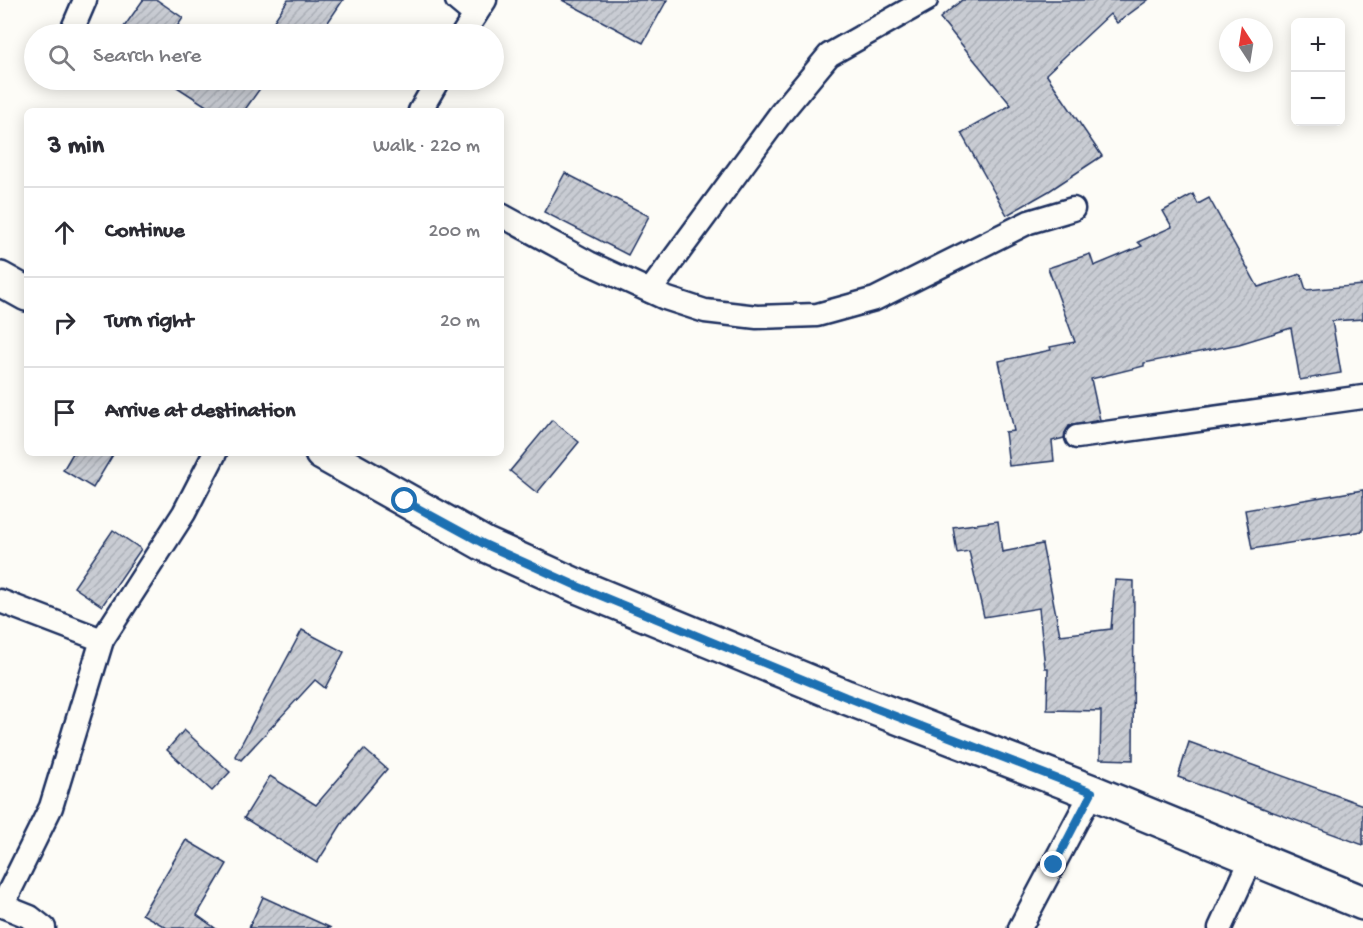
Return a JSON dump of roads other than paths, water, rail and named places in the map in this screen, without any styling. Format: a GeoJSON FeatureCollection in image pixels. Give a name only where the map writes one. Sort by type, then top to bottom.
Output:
{"type":"FeatureCollection","features":[{"type":"Feature","properties":{"kind":"main road"},"geometry":{"type":"LineString","coordinates":[[0,279],[24,292]]}},
{"type":"Feature","properties":{"kind":"main road"},"geometry":{"type":"LineString","coordinates":[[327,456],[484,544],[577,586],[846,697],[1092,792],[1363,903]]}},
{"type":"Feature","properties":{"kind":"street"},"geometry":{"type":"LineString","coordinates":[[76,24],[85,0]]}},
{"type":"Feature","properties":{"kind":"street"},"geometry":{"type":"LineString","coordinates":[[457,0],[474,17]]}},
{"type":"Feature","properties":{"kind":"street"},"geometry":{"type":"LineString","coordinates":[[650,291],[781,113],[829,55],[926,0]]}},
{"type":"Feature","properties":{"kind":"street"},"geometry":{"type":"LineString","coordinates":[[422,108],[432,90]]}},
{"type":"Feature","properties":{"kind":"street"},"geometry":{"type":"LineString","coordinates":[[504,217],[588,262],[650,291],[705,311],[757,317],[817,315],[874,299],[1029,222],[1073,209]]}},
{"type":"Feature","properties":{"kind":"street"},"geometry":{"type":"LineString","coordinates":[[1077,437],[1363,397]]}},
{"type":"Feature","properties":{"kind":"street"},"geometry":{"type":"LineString","coordinates":[[44,928],[30,917],[1,905],[51,807],[102,640],[184,513],[213,456]]}},
{"type":"Feature","properties":{"kind":"street"},"geometry":{"type":"LineString","coordinates":[[0,601],[102,640]]}},
{"type":"Feature","properties":{"kind":"street"},"geometry":{"type":"LineString","coordinates":[[1020,928],[1092,792]]}},
{"type":"Feature","properties":{"kind":"street"},"geometry":{"type":"LineString","coordinates":[[1220,928],[1251,858]]}}]}
